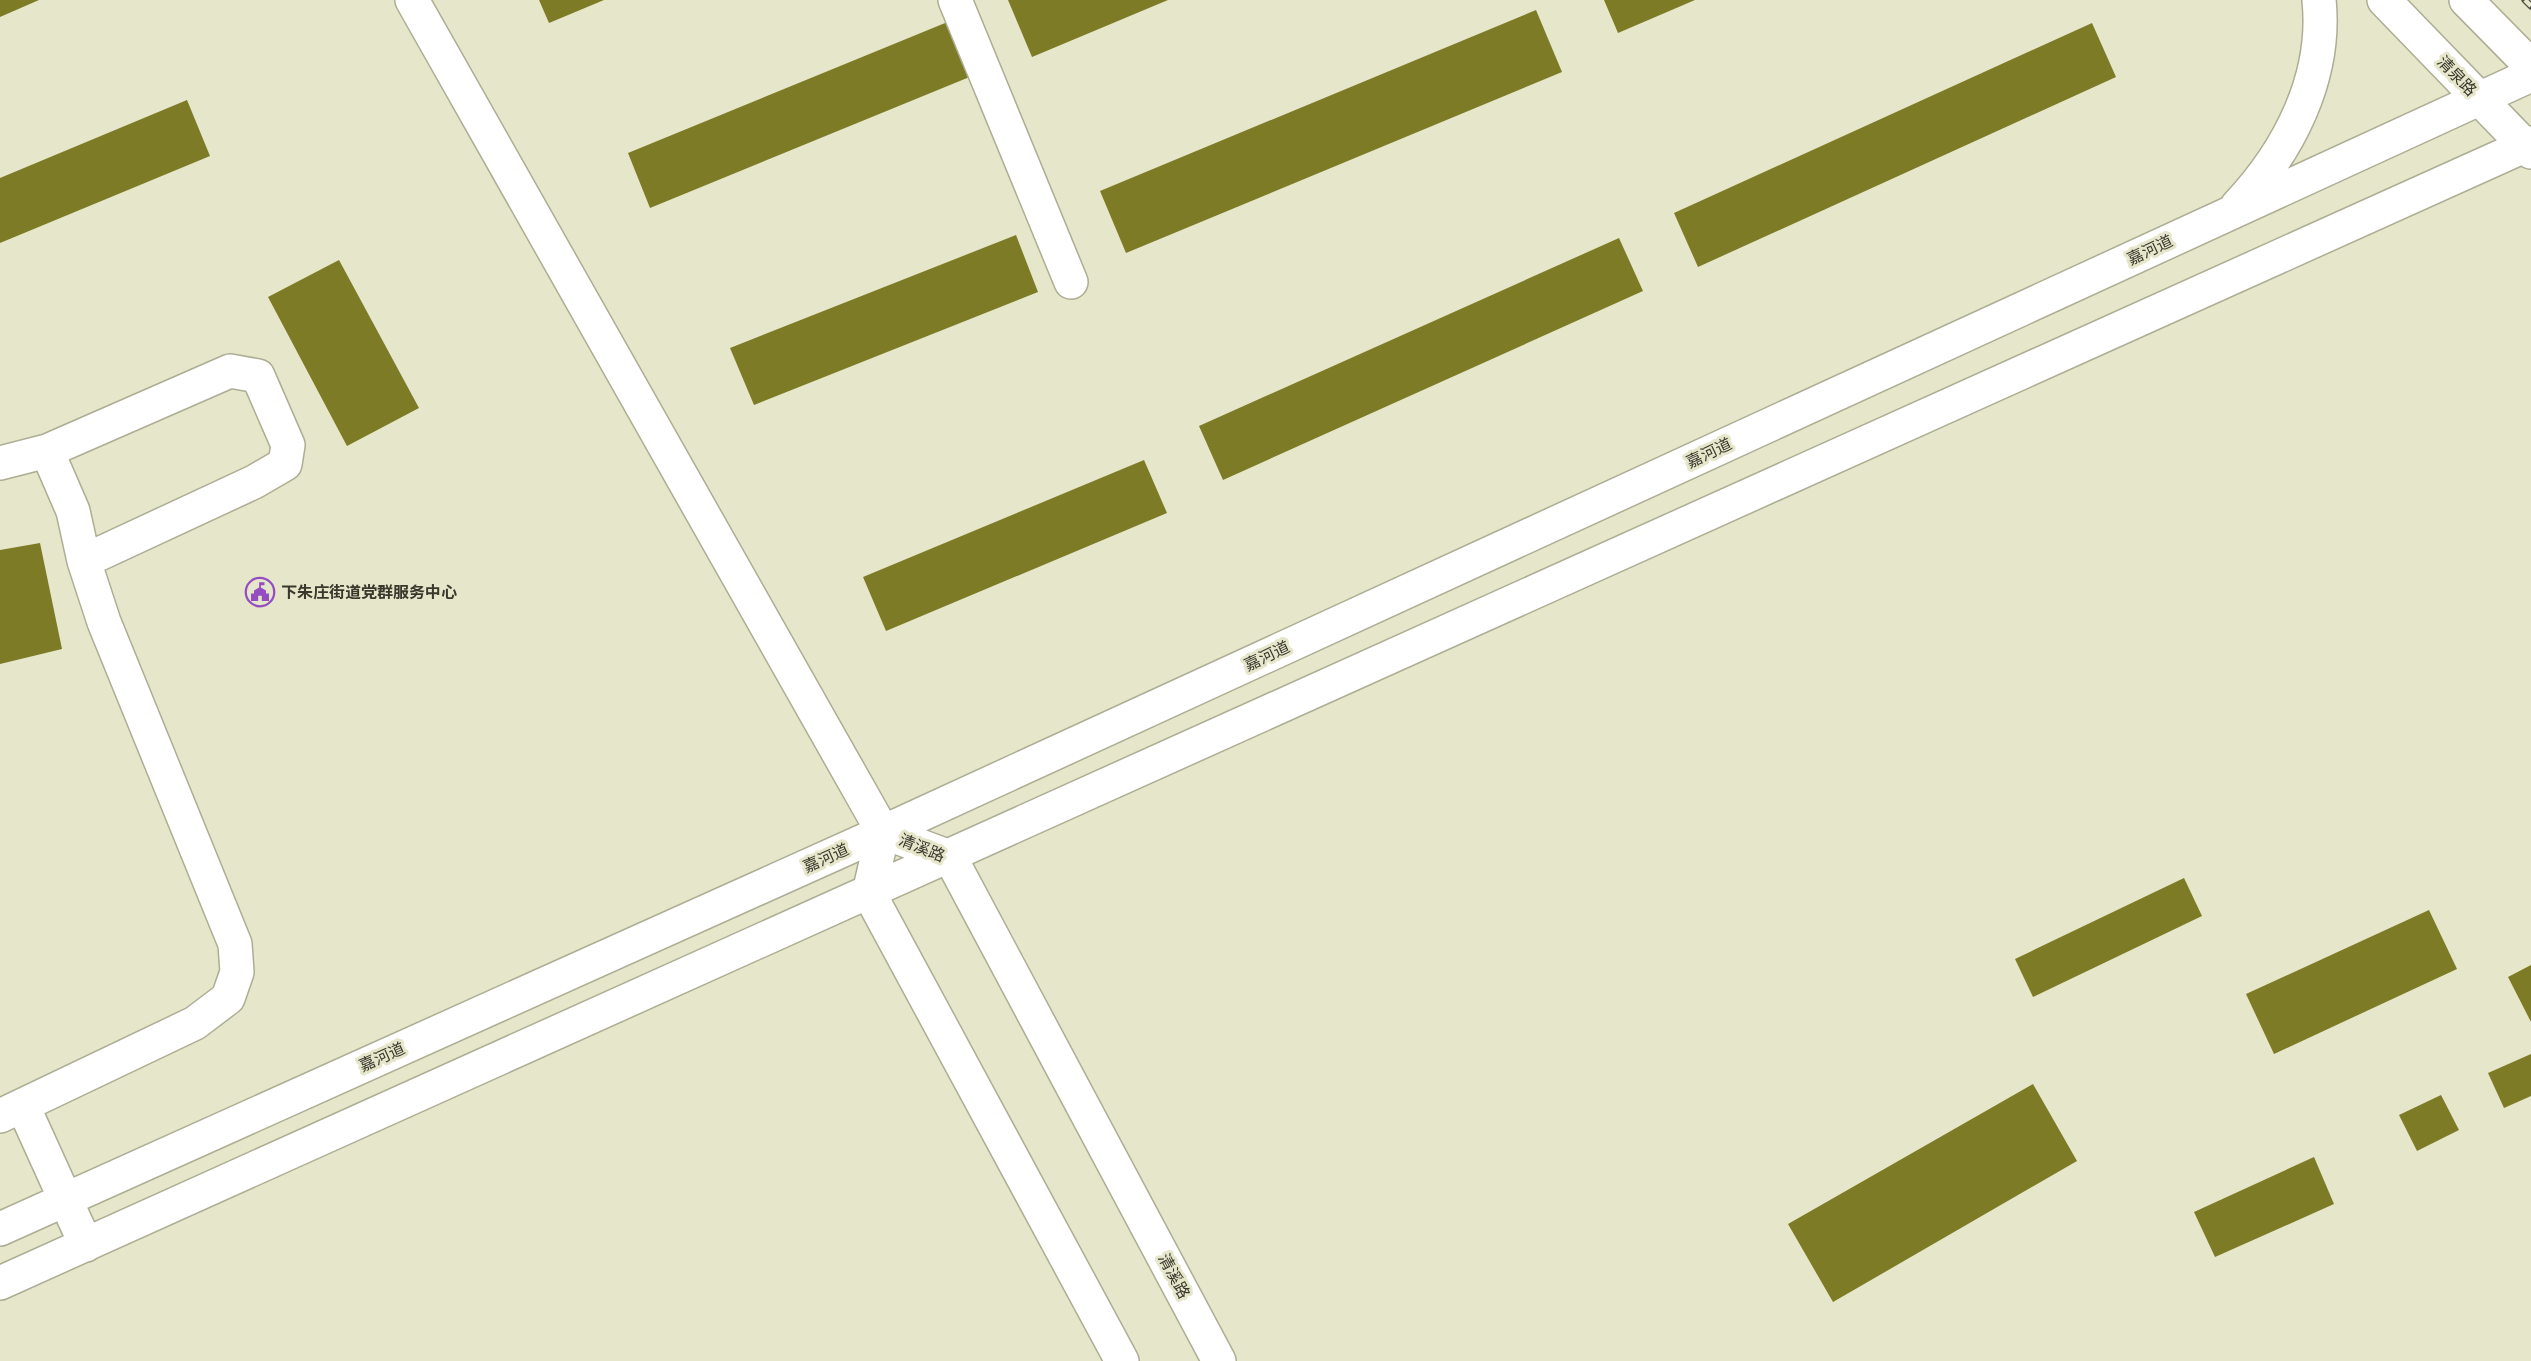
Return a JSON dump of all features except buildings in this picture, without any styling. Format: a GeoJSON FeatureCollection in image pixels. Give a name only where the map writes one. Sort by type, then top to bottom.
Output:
{"type":"FeatureCollection","features":[{"type":"Feature","properties":{"kind":"street"},"geometry":{"type":"LineString","coordinates":[[412,0],[883,832]]}},
{"type":"Feature","properties":{"kind":"street"},"geometry":{"type":"LineString","coordinates":[[955,0],[1071,282]]}},
{"type":"Feature","properties":{"kind":"street"},"geometry":{"type":"LineString","coordinates":[[2230,213],[2253,189],[2296,122],[2319,52],[2322,26],[2319,0]]}},
{"type":"Feature","properties":{"kind":"street","name":"清泉路"},"geometry":{"type":"LineString","coordinates":[[2384,0],[2529,147]]}},
{"type":"Feature","properties":{"kind":"street"},"geometry":{"type":"LineString","coordinates":[[2466,0],[2531,66]]}},
{"type":"Feature","properties":{"kind":"street","name":"嘉河道"},"geometry":{"type":"LineString","coordinates":[[0,1229],[883,832],[2531,75]]}},
{"type":"Feature","properties":{"kind":"street"},"geometry":{"type":"LineString","coordinates":[[0,1283],[2529,147]]}},
{"type":"Feature","properties":{"kind":"street"},"geometry":{"type":"LineString","coordinates":[[0,463],[47,452],[230,371],[258,376],[288,445],[285,464],[254,482],[84,561]]}},
{"type":"Feature","properties":{"kind":"street"},"geometry":{"type":"LineString","coordinates":[[47,452],[74,511],[84,561],[104,622],[235,944],[237,972],[228,998],[195,1023],[12,1111],[65,1199],[86,1245]]}},
{"type":"Feature","properties":{"kind":"street","name":"清溪路"},"geometry":{"type":"LineString","coordinates":[[869,893],[883,832],[950,857],[1219,1361]]}},
{"type":"Feature","properties":{"kind":"street"},"geometry":{"type":"LineString","coordinates":[[869,893],[1122,1361]]}},
{"type":"Feature","properties":{"kind":"railway"},"geometry":{"type":"LineString","coordinates":[[2525,0],[2531,6]]}},
{"type":"Feature","properties":{"kind":"place","name":"下朱庄街道党群服务中心"},"geometry":{"type":"Point","coordinates":[260,592]}}]}
